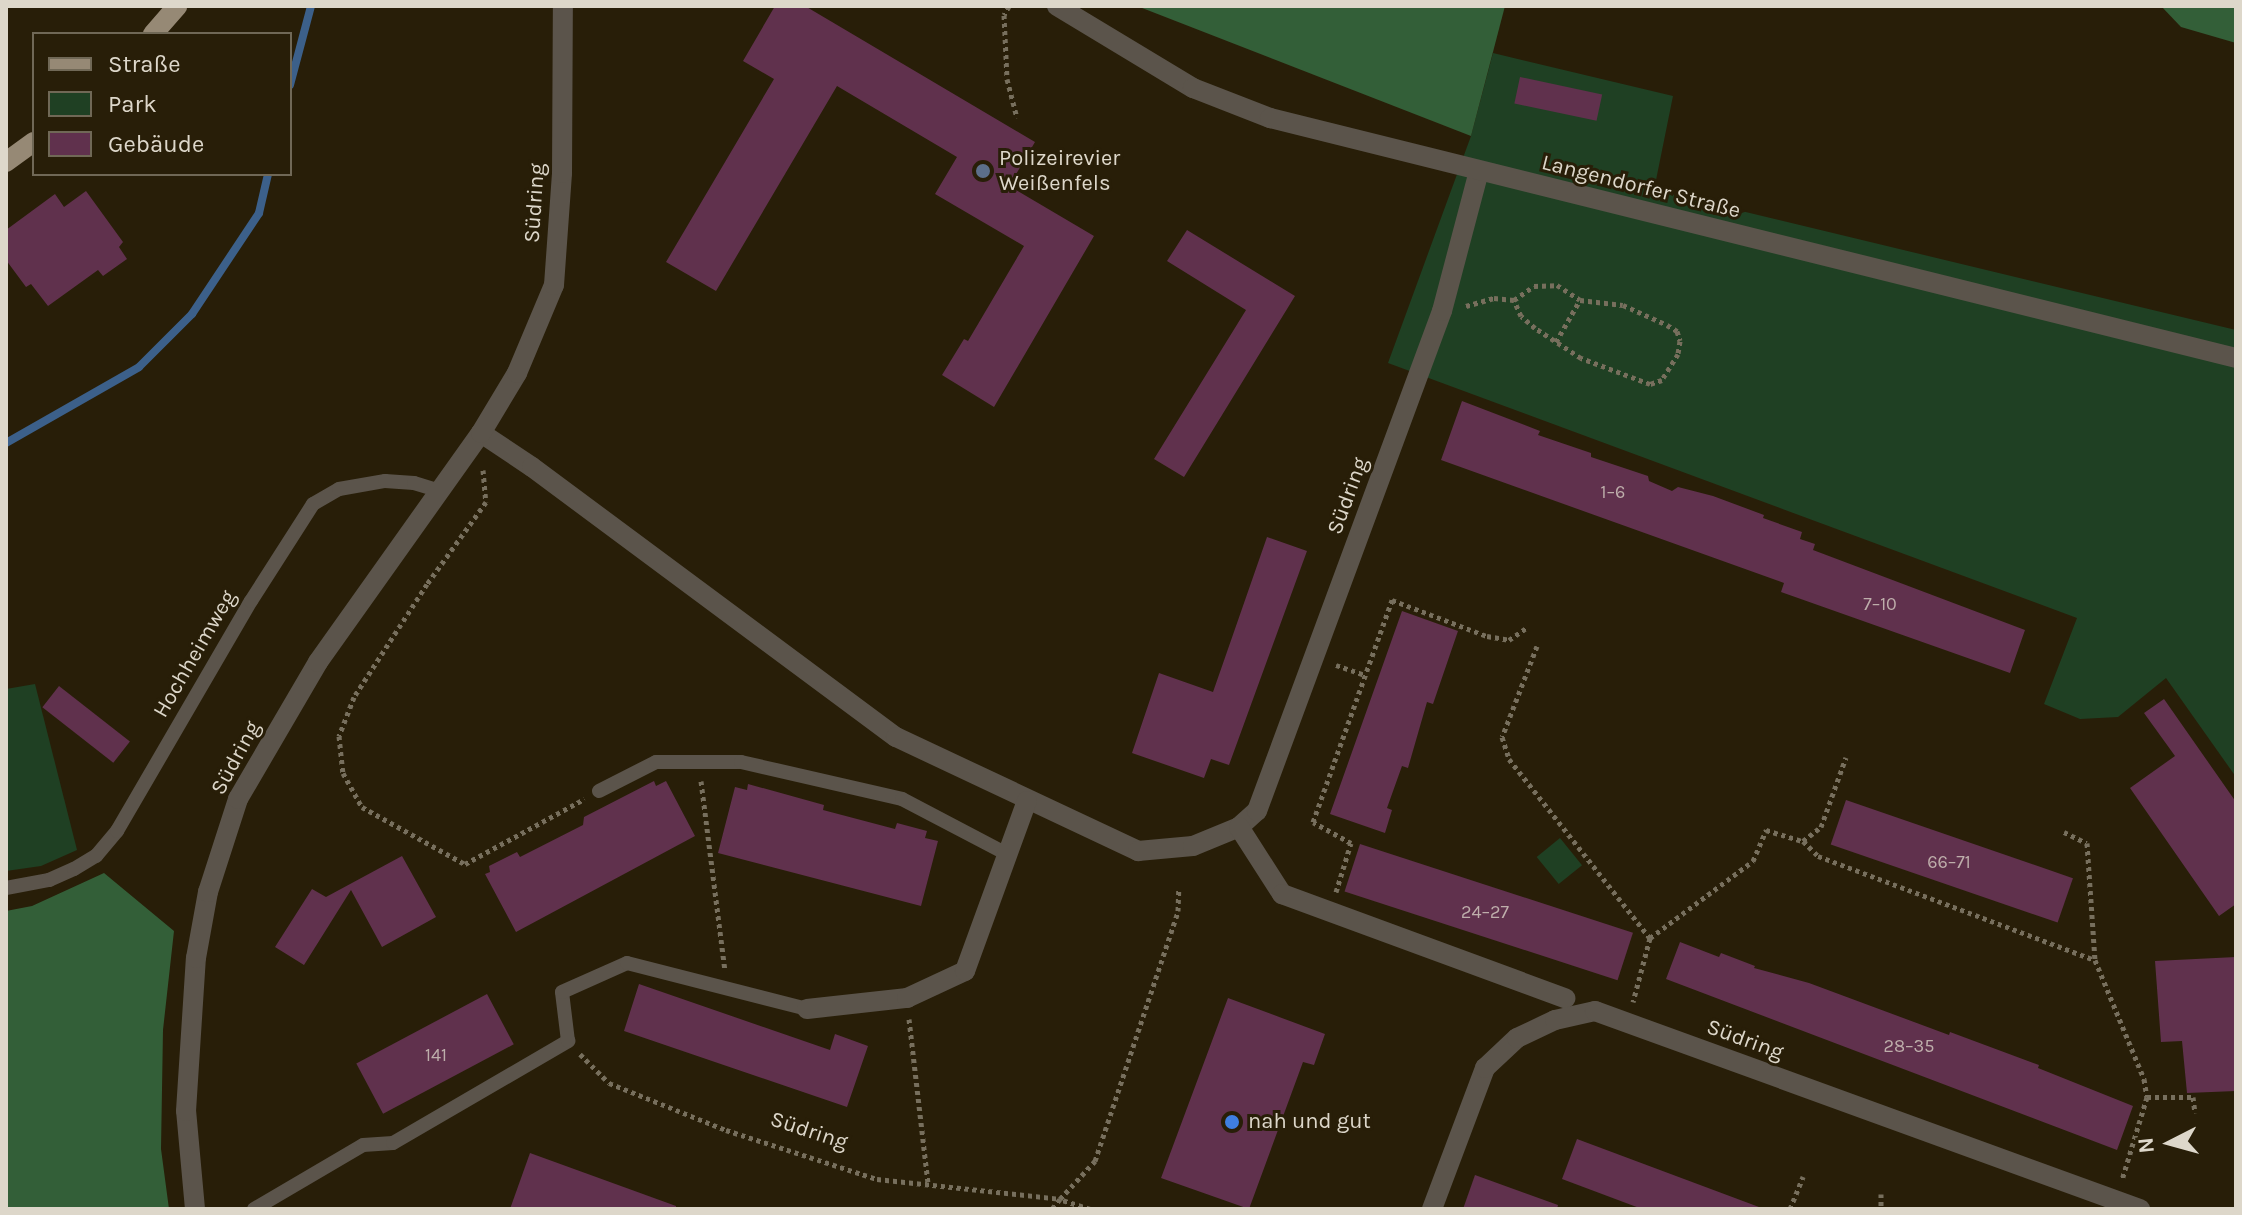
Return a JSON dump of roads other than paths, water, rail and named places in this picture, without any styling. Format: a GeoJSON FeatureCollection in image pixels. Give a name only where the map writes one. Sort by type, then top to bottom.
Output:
{"type":"FeatureCollection","features":[{"type":"Feature","properties":{"kind":"main road"},"geometry":{"type":"LineString","coordinates":[[155,32],[177,6]]}},
{"type":"Feature","properties":{"kind":"main road"},"geometry":{"type":"LineString","coordinates":[[6,162],[32,143]]}},
{"type":"Feature","properties":{"kind":"street","name":"Südring"},"geometry":{"type":"LineString","coordinates":[[195,1209],[186,1111],[196,958],[208,892],[238,799],[318,662],[481,433],[517,373],[554,285],[562,173],[563,6]]}},
{"type":"Feature","properties":{"kind":"street","name":"Langendorfer Straße"},"geometry":{"type":"LineString","coordinates":[[1057,6],[1193,88],[1270,118],[2236,358]]}},
{"type":"Feature","properties":{"kind":"street","name":"Südring"},"geometry":{"type":"LineString","coordinates":[[1239,827],[1257,811],[1442,311],[1479,171]]}},
{"type":"Feature","properties":{"kind":"street"},"geometry":{"type":"LineString","coordinates":[[481,433],[532,467],[896,737],[1138,851],[1193,846],[1239,827],[1282,894],[1565,998]]}},
{"type":"Feature","properties":{"kind":"street"},"geometry":{"type":"LineString","coordinates":[[807,1009],[907,998],[965,971],[1005,853],[1027,801]]}},
{"type":"Feature","properties":{"kind":"street","name":"Südring"},"geometry":{"type":"LineString","coordinates":[[1432,1209],[1485,1068],[1517,1038],[1555,1020],[1595,1011],[2140,1209]]}},
{"type":"Feature","properties":{"kind":"lane","name":"Hochheimweg"},"geometry":{"type":"LineString","coordinates":[[6,888],[49,880],[74,869],[96,856],[110,839],[313,504],[339,489],[385,481],[414,483],[440,491]]}},
{"type":"Feature","properties":{"kind":"lane"},"geometry":{"type":"LineString","coordinates":[[599,791],[656,762],[741,762],[902,799],[1005,853]]}},
{"type":"Feature","properties":{"kind":"lane"},"geometry":{"type":"LineString","coordinates":[[254,1209],[363,1145],[393,1143],[568,1041],[562,992],[627,963],[807,1009]]}},
{"type":"Feature","properties":{"kind":"waterway"},"geometry":{"type":"LineString","coordinates":[[292,77],[311,6]]}},
{"type":"Feature","properties":{"kind":"waterway"},"geometry":{"type":"LineString","coordinates":[[6,443],[139,367],[192,314],[259,213],[268,176]]}},
{"type":"Feature","properties":{"kind":"place","name":"Polizeirevier Weißenfels"},"geometry":{"type":"Point","coordinates":[983,171]}},
{"type":"Feature","properties":{"kind":"place","name":"nah und gut"},"geometry":{"type":"Point","coordinates":[1232,1122]}}]}
